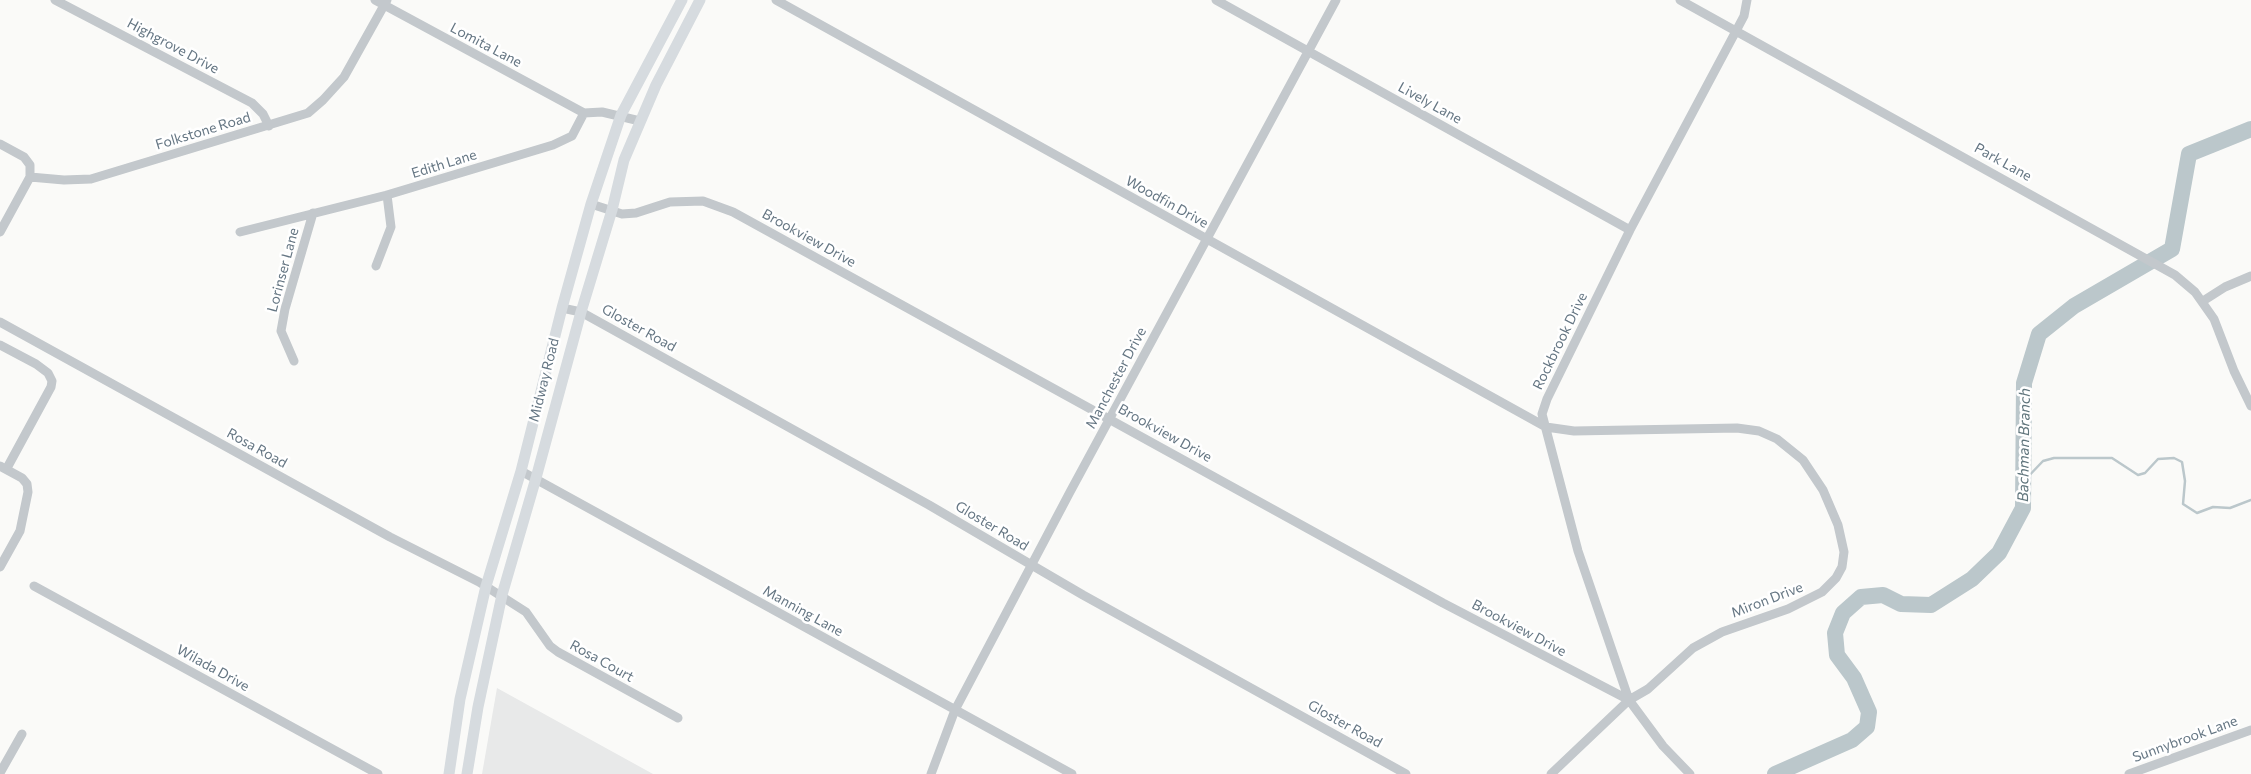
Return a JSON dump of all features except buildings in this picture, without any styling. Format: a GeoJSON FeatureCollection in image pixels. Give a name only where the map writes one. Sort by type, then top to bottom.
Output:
{"type":"FeatureCollection","features":[{"type":"Feature","properties":{"kind":"main road","name":"Midway Road"},"geometry":{"type":"LineString","coordinates":[[449,774],[460,699],[486,586],[521,471],[562,308],[591,204],[621,115],[682,0]]}},
{"type":"Feature","properties":{"kind":"main road","name":"Midway Road"},"geometry":{"type":"LineString","coordinates":[[467,774],[478,707],[502,595],[581,312],[612,210],[624,160],[656,85],[697,1]]}},
{"type":"Feature","properties":{"kind":"street","name":"Highgrove Drive"},"geometry":{"type":"LineString","coordinates":[[55,0],[252,103],[263,114],[269,126]]}},
{"type":"Feature","properties":{"kind":"street","name":"Lomita Lane"},"geometry":{"type":"LineString","coordinates":[[375,0],[385,2],[584,114]]}},
{"type":"Feature","properties":{"kind":"street","name":"Woodfin Drive"},"geometry":{"type":"LineString","coordinates":[[776,0],[1546,427]]}},
{"type":"Feature","properties":{"kind":"street","name":"Lively Lane"},"geometry":{"type":"LineString","coordinates":[[1216,0],[1630,230]]}},
{"type":"Feature","properties":{"kind":"street","name":"Manchester Drive"},"geometry":{"type":"LineString","coordinates":[[931,774],[955,710],[1336,0]]}},
{"type":"Feature","properties":{"kind":"street","name":"Park Lane"},"geometry":{"type":"LineString","coordinates":[[1680,0],[2163,267],[2187,284],[2203,301],[2214,319],[2234,371],[2251,406]]}},
{"type":"Feature","properties":{"kind":"street","name":"Rockbrook Drive"},"geometry":{"type":"LineString","coordinates":[[1629,700],[1578,551],[1542,414],[1543,406],[1630,230],[1737,31],[1744,16],[1747,0]]}},
{"type":"Feature","properties":{"kind":"street","name":"Folkstone Road"},"geometry":{"type":"LineString","coordinates":[[30,177],[64,180],[90,179],[308,113],[324,100],[344,77],[385,2]]}},
{"type":"Feature","properties":{"kind":"street"},"geometry":{"type":"LineString","coordinates":[[584,114],[602,112],[640,120]]}},
{"type":"Feature","properties":{"kind":"street","name":"Edith Lane"},"geometry":{"type":"LineString","coordinates":[[240,232],[387,196],[553,145],[572,136],[584,114]]}},
{"type":"Feature","properties":{"kind":"street"},"geometry":{"type":"LineString","coordinates":[[0,144],[24,157],[30,165],[30,177],[0,232]]}},
{"type":"Feature","properties":{"kind":"street"},"geometry":{"type":"LineString","coordinates":[[376,266],[391,227],[387,196]]}},
{"type":"Feature","properties":{"kind":"street","name":"Brookview Drive"},"geometry":{"type":"LineString","coordinates":[[591,204],[622,214],[636,213],[670,202],[684,200],[717,204],[1110,418],[1443,603],[1629,700],[1663,746],[1690,774]]}},
{"type":"Feature","properties":{"kind":"street","name":"Lorinser Lane"},"geometry":{"type":"LineString","coordinates":[[294,361],[281,332],[285,309],[313,213]]}},
{"type":"Feature","properties":{"kind":"street"},"geometry":{"type":"LineString","coordinates":[[2203,301],[2224,287],[2251,276]]}},
{"type":"Feature","properties":{"kind":"street","name":"Gloster Road"},"geometry":{"type":"LineString","coordinates":[[562,308],[581,312],[929,504],[1031,566],[1406,774]]}},
{"type":"Feature","properties":{"kind":"street","name":"Rosa Road"},"geometry":{"type":"LineString","coordinates":[[0,322],[390,537],[502,595]]}},
{"type":"Feature","properties":{"kind":"street"},"geometry":{"type":"LineString","coordinates":[[0,345],[36,364],[48,373],[52,381],[51,387],[3,467],[19,475],[27,484],[28,492],[20,531],[0,567]]}},
{"type":"Feature","properties":{"kind":"street","name":"Miron Drive"},"geometry":{"type":"LineString","coordinates":[[1546,427],[1574,431],[1737,428],[1759,431],[1777,439],[1803,460],[1823,490],[1838,525],[1844,552],[1842,567],[1836,578],[1822,592],[1788,609],[1722,632],[1693,648],[1648,689],[1629,700]]}},
{"type":"Feature","properties":{"kind":"street","name":"Manning Lane"},"geometry":{"type":"LineString","coordinates":[[521,471],[1072,774]]}},
{"type":"Feature","properties":{"kind":"street","name":"Wilada Drive"},"geometry":{"type":"LineString","coordinates":[[34,586],[378,774]]}},
{"type":"Feature","properties":{"kind":"street","name":"Rosa Court"},"geometry":{"type":"LineString","coordinates":[[502,595],[526,612],[550,646],[558,652],[678,718]]}},
{"type":"Feature","properties":{"kind":"street"},"geometry":{"type":"LineString","coordinates":[[1551,774],[1629,700]]}},
{"type":"Feature","properties":{"kind":"street","name":"Sunnybrook Lane"},"geometry":{"type":"LineString","coordinates":[[2129,774],[2251,730]]}},
{"type":"Feature","properties":{"kind":"street"},"geometry":{"type":"LineString","coordinates":[[0,773],[22,734]]}},
{"type":"Feature","properties":{"kind":"shaded area"},"geometry":{"type":"Polygon","coordinates":[[[497,688],[653,774],[482,774],[497,688]]]}},
{"type":"Feature","properties":{"kind":"waterway","name":"Bachman Branch"},"geometry":{"type":"LineString","coordinates":[[1775,774],[1852,740],[1867,727],[1869,712],[1854,678],[1837,655],[1835,633],[1843,613],[1861,597],[1883,595],[1901,604],[1931,605],[1972,579],[1999,553],[2023,508],[2024,383],[2039,334],[2074,306],[2172,249],[2189,154],[2251,129]]}},
{"type":"Feature","properties":{"kind":"waterway"},"geometry":{"type":"LineString","coordinates":[[2023,482],[2043,461],[2054,458],[2112,458],[2138,475],[2145,473],[2158,459],[2174,458],[2182,462],[2185,481],[2183,504],[2197,513],[2213,507],[2230,508],[2251,500]]}}]}
